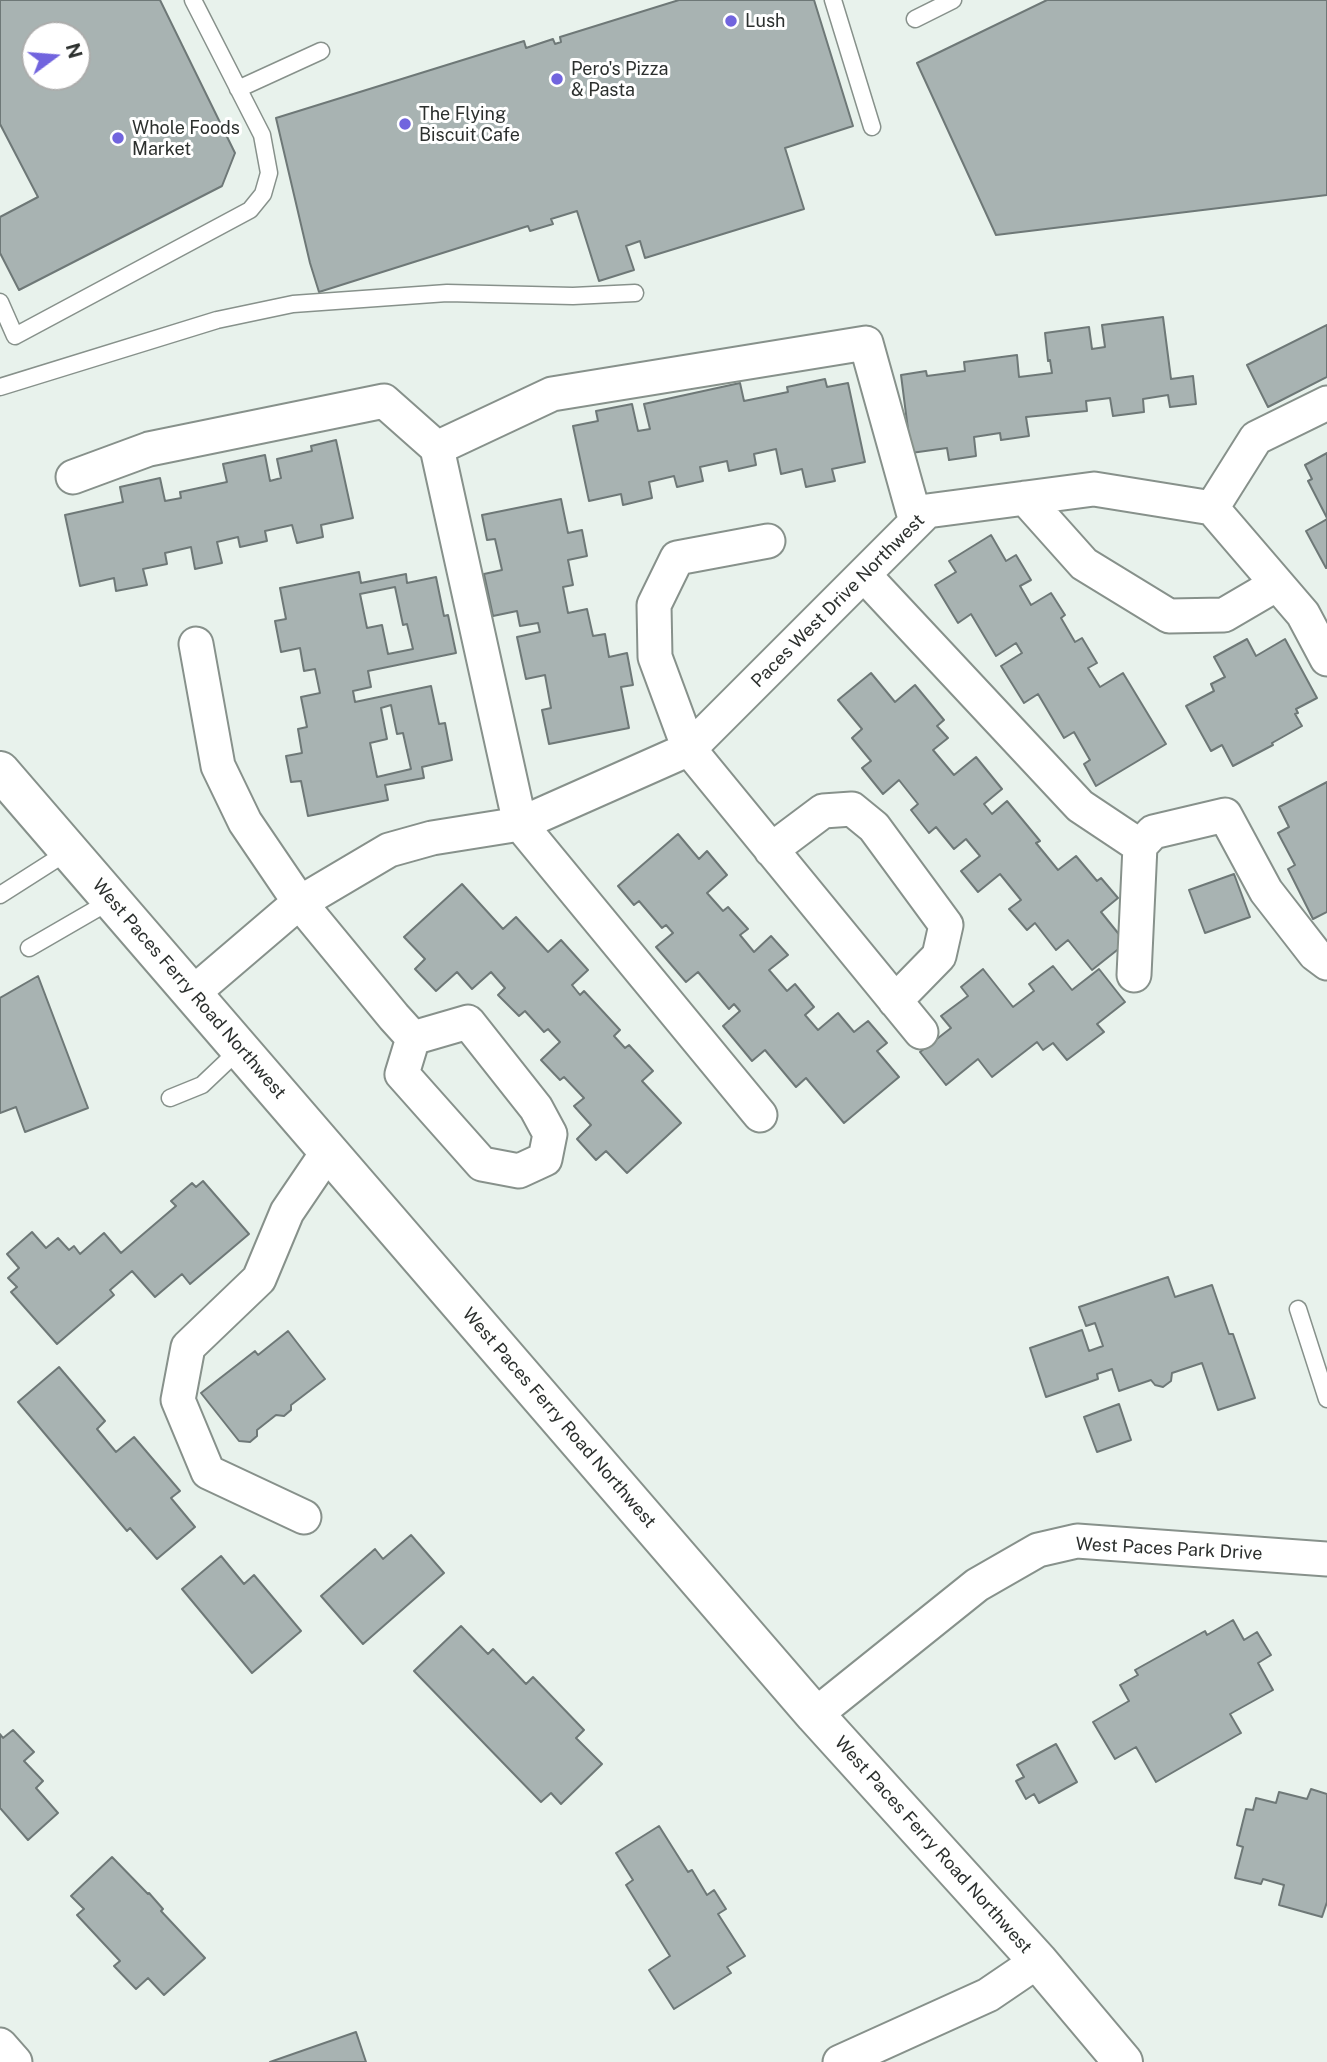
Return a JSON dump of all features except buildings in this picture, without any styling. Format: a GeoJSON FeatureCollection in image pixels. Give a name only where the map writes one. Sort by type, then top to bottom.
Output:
{"type":"FeatureCollection","features":[{"type":"Feature","properties":{"kind":"main road","name":"West Paces Ferry Road Northwest"},"geometry":{"type":"LineString","coordinates":[[0,771],[815,1715],[1038,1961],[1123,2062]]}},
{"type":"Feature","properties":{"kind":"street"},"geometry":{"type":"LineString","coordinates":[[437,448],[552,394],[866,344],[916,522]]}},
{"type":"Feature","properties":{"kind":"street"},"geometry":{"type":"LineString","coordinates":[[74,477],[149,449],[384,401],[437,448],[520,824],[760,1115]]}},
{"type":"Feature","properties":{"kind":"street"},"geometry":{"type":"LineString","coordinates":[[1327,403],[1256,438],[1212,508],[1303,614],[1327,659]]}},
{"type":"Feature","properties":{"kind":"street","name":"Paces West Drive Northwest"},"geometry":{"type":"LineString","coordinates":[[193,993],[300,903],[389,850],[432,838],[520,824],[689,749],[927,511],[1094,489],[1212,508]]}},
{"type":"Feature","properties":{"kind":"street"},"geometry":{"type":"LineString","coordinates":[[1025,498],[1084,564],[1169,616],[1224,615],[1277,584]]}},
{"type":"Feature","properties":{"kind":"street"},"geometry":{"type":"LineString","coordinates":[[768,541],[677,558],[654,605],[655,657],[689,749],[921,1032]]}},
{"type":"Feature","properties":{"kind":"street"},"geometry":{"type":"LineString","coordinates":[[864,575],[1080,806],[1140,846]]}},
{"type":"Feature","properties":{"kind":"street"},"geometry":{"type":"LineString","coordinates":[[196,644],[218,766],[246,822],[300,903],[413,1038]]}},
{"type":"Feature","properties":{"kind":"street"},"geometry":{"type":"LineString","coordinates":[[771,850],[823,811],[852,809],[874,827],[946,925],[939,956],[895,1001]]}},
{"type":"Feature","properties":{"kind":"street"},"geometry":{"type":"LineString","coordinates":[[1134,975],[1140,846],[1153,832],[1225,815],[1266,891],[1315,954],[1327,963]]}},
{"type":"Feature","properties":{"kind":"street"},"geometry":{"type":"LineString","coordinates":[[468,1022],[536,1108],[550,1134],[545,1159],[519,1171],[482,1164],[402,1073],[413,1038],[468,1022]]}},
{"type":"Feature","properties":{"kind":"street"},"geometry":{"type":"LineString","coordinates":[[304,1517],[208,1472],[178,1400],[188,1347],[259,1279],[287,1212],[328,1150]]}},
{"type":"Feature","properties":{"kind":"street","name":"West Paces Park Drive"},"geometry":{"type":"LineString","coordinates":[[815,1715],[977,1585],[1038,1550],[1077,1541],[1327,1559]]}},
{"type":"Feature","properties":{"kind":"street"},"geometry":{"type":"LineString","coordinates":[[840,2062],[988,1995],[1038,1961]]}},
{"type":"Feature","properties":{"kind":"street"},"geometry":{"type":"LineString","coordinates":[[0,2045],[15,2062]]}},
{"type":"Feature","properties":{"kind":"lane"},"geometry":{"type":"LineString","coordinates":[[0,302],[8,339],[250,210],[263,194],[269,173],[262,135],[193,0]]}},
{"type":"Feature","properties":{"kind":"lane"},"geometry":{"type":"LineString","coordinates":[[833,0],[872,127]]}},
{"type":"Feature","properties":{"kind":"lane"},"geometry":{"type":"LineString","coordinates":[[915,19],[953,0]]}},
{"type":"Feature","properties":{"kind":"lane"},"geometry":{"type":"LineString","coordinates":[[238,89],[321,51]]}},
{"type":"Feature","properties":{"kind":"lane"},"geometry":{"type":"LineString","coordinates":[[0,387],[217,320],[293,304],[447,293],[573,296],[635,293]]}},
{"type":"Feature","properties":{"kind":"lane"},"geometry":{"type":"LineString","coordinates":[[3,893],[69,851]]}},
{"type":"Feature","properties":{"kind":"lane"},"geometry":{"type":"LineString","coordinates":[[29,948],[112,900]]}},
{"type":"Feature","properties":{"kind":"lane"},"geometry":{"type":"LineString","coordinates":[[170,1098],[202,1085],[241,1048]]}},
{"type":"Feature","properties":{"kind":"lane"},"geometry":{"type":"LineString","coordinates":[[1298,1309],[1327,1399]]}},
{"type":"Feature","properties":{"kind":"place","name":"Lush"},"geometry":{"type":"Point","coordinates":[731,21]}},
{"type":"Feature","properties":{"kind":"place","name":"Pero's Pizza & Pasta"},"geometry":{"type":"Point","coordinates":[557,79]}},
{"type":"Feature","properties":{"kind":"place","name":"The Flying Biscuit Cafe"},"geometry":{"type":"Point","coordinates":[405,124]}},
{"type":"Feature","properties":{"kind":"place","name":"Whole Foods Market"},"geometry":{"type":"Point","coordinates":[118,138]}}]}
